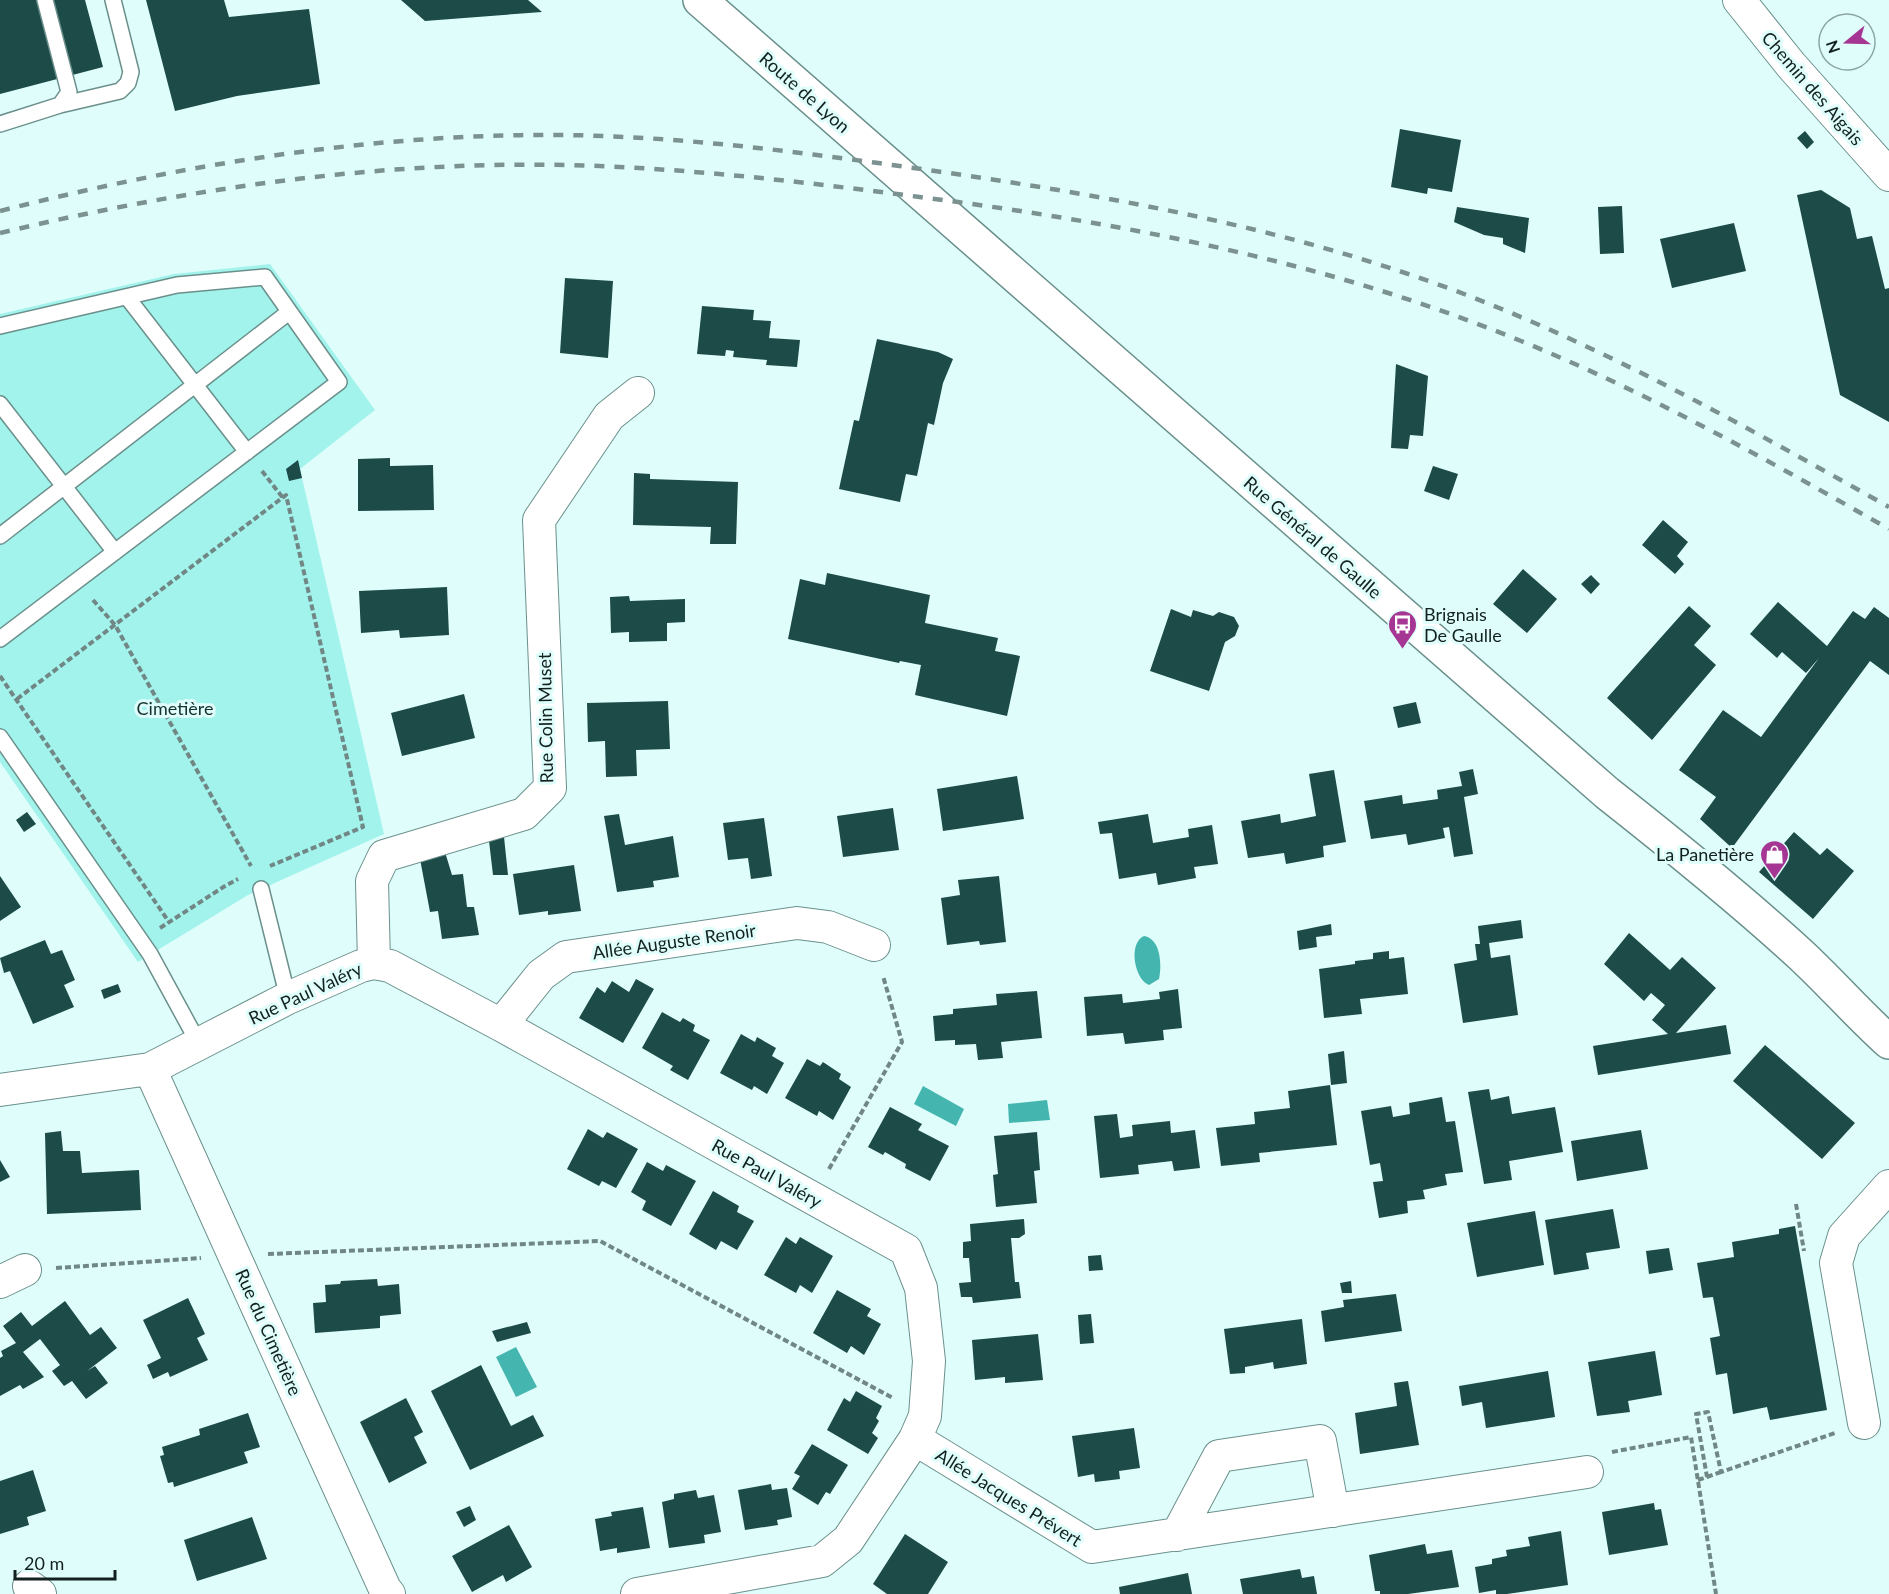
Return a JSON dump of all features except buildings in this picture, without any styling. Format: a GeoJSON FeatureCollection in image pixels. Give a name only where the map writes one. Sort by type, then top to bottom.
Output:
{"type":"FeatureCollection","features":[{"type":"Feature","properties":{"kind":"main road","name":"Route de Lyon"},"geometry":{"type":"LineString","coordinates":[[700,0],[910,184]]}},
{"type":"Feature","properties":{"kind":"main road","name":"Rue Général de Gaulle"},"geometry":{"type":"LineString","coordinates":[[910,184],[1607,793],[1700,867],[1802,956],[1864,1020],[1889,1042]]}},
{"type":"Feature","properties":{"kind":"main road","name":"Rue Général de Gaulle"},"geometry":{"type":"LineString","coordinates":[[1802,956],[1889,1014]]}},
{"type":"Feature","properties":{"kind":"street","name":"Chemin des Aigais"},"geometry":{"type":"LineString","coordinates":[[1739,0],[1791,65],[1889,175]]}},
{"type":"Feature","properties":{"kind":"street","name":"Rue Colin Muset"},"geometry":{"type":"LineString","coordinates":[[374,963],[372,881],[384,856],[524,814],[550,788],[539,520],[609,416],[638,393]]}},
{"type":"Feature","properties":{"kind":"street","name":"Allée Auguste Renoir"},"geometry":{"type":"LineString","coordinates":[[501,1025],[541,975],[566,957],[797,923],[828,927],[874,945]]}},
{"type":"Feature","properties":{"kind":"street","name":"Rue Paul Valéry"},"geometry":{"type":"LineString","coordinates":[[0,1090],[150,1069],[288,998],[361,966],[374,963],[390,966],[501,1025],[906,1250],[921,1288],[929,1361],[920,1427],[848,1540],[822,1561],[637,1594]]}},
{"type":"Feature","properties":{"kind":"street","name":"Rue du Cimetière"},"geometry":{"type":"LineString","coordinates":[[150,1069],[235,1255],[380,1592]]}},
{"type":"Feature","properties":{"kind":"street"},"geometry":{"type":"LineString","coordinates":[[1864,1423],[1836,1263],[1844,1236],[1889,1186]]}},
{"type":"Feature","properties":{"kind":"street","name":"Allée Jacques Prévert"},"geometry":{"type":"LineString","coordinates":[[920,1427],[1092,1547],[1587,1472]]}},
{"type":"Feature","properties":{"kind":"street"},"geometry":{"type":"LineString","coordinates":[[1177,1534],[1219,1456],[1320,1441],[1333,1511]]}},
{"type":"Feature","properties":{"kind":"lane"},"geometry":{"type":"LineString","coordinates":[[45,0],[69,92],[60,105]]}},
{"type":"Feature","properties":{"kind":"lane"},"geometry":{"type":"LineString","coordinates":[[0,124],[60,105],[110,95],[120,91],[128,83],[131,72],[113,0]]}},
{"type":"Feature","properties":{"kind":"lane"},"geometry":{"type":"LineString","coordinates":[[0,326],[177,285],[265,277],[339,382],[0,639]]}},
{"type":"Feature","properties":{"kind":"lane"},"geometry":{"type":"LineString","coordinates":[[128,297],[247,452]]}},
{"type":"Feature","properties":{"kind":"lane"},"geometry":{"type":"LineString","coordinates":[[0,536],[289,312]]}},
{"type":"Feature","properties":{"kind":"lane"},"geometry":{"type":"LineString","coordinates":[[0,404],[115,552]]}},
{"type":"Feature","properties":{"kind":"lane"},"geometry":{"type":"LineString","coordinates":[[0,737],[150,954],[199,1044]]}},
{"type":"Feature","properties":{"kind":"lane"},"geometry":{"type":"LineString","coordinates":[[261,889],[288,998]]}},
{"type":"Feature","properties":{"kind":"path"},"geometry":{"type":"LineString","coordinates":[[247,452],[283,498]]}},
{"type":"Feature","properties":{"kind":"path"},"geometry":{"type":"LineString","coordinates":[[17,699],[286,495],[363,827]]}},
{"type":"Feature","properties":{"kind":"path"},"geometry":{"type":"LineString","coordinates":[[78,580],[115,625],[254,872]]}},
{"type":"Feature","properties":{"kind":"path"},"geometry":{"type":"LineString","coordinates":[[0,676],[169,922]]}},
{"type":"Feature","properties":{"kind":"path"},"geometry":{"type":"LineString","coordinates":[[812,1198],[902,1042],[874,945]]}},
{"type":"Feature","properties":{"kind":"path"},"geometry":{"type":"LineString","coordinates":[[13,1276],[235,1255],[600,1241],[920,1427]]}},
{"type":"Feature","properties":{"kind":"path"},"geometry":{"type":"LineString","coordinates":[[1707,1477],[1696,1414],[1708,1412],[1721,1472]]}},
{"type":"Feature","properties":{"kind":"path"},"geometry":{"type":"LineString","coordinates":[[1698,1480],[1864,1423]]}},
{"type":"Feature","properties":{"kind":"path"},"geometry":{"type":"LineString","coordinates":[[1587,1472],[1596,1455],[1690,1437],[1716,1594]]}},
{"type":"Feature","properties":{"kind":"green space","name":"Cimetière"},"geometry":{"type":"Polygon","coordinates":[[[270,264],[375,410],[300,469],[384,834],[248,895],[138,962],[0,762],[0,314],[174,274],[270,264]]]}},
{"type":"Feature","properties":{"kind":"shaded area"},"geometry":{"type":"Polygon","coordinates":[[[1144,936],[1154,942],[1160,960],[1159,979],[1149,985],[1140,976],[1135,961],[1136,946],[1144,936]]]}},
{"type":"Feature","properties":{"kind":"shaded area"},"geometry":{"type":"Polygon","coordinates":[[[923,1086],[964,1109],[956,1126],[914,1104],[923,1086]]]}},
{"type":"Feature","properties":{"kind":"shaded area"},"geometry":{"type":"Polygon","coordinates":[[[1047,1100],[1050,1120],[1009,1123],[1008,1104],[1047,1100]]]}},
{"type":"Feature","properties":{"kind":"shaded area"},"geometry":{"type":"Polygon","coordinates":[[[516,1347],[537,1387],[516,1397],[496,1357],[516,1347]]]}},
{"type":"Feature","properties":{"kind":"railway"},"geometry":{"type":"LineString","coordinates":[[0,211],[139,179],[280,155],[423,139],[494,136],[614,136],[710,143],[854,160],[1013,183],[1201,217],[1325,248],[1448,288],[1505,310],[1618,361],[1889,507]]}},
{"type":"Feature","properties":{"kind":"railway"},"geometry":{"type":"LineString","coordinates":[[0,233],[140,203],[281,181],[352,173],[494,165],[615,167],[763,178],[1031,213],[1174,238],[1244,253],[1383,291],[1452,315],[1569,361],[1662,405],[1754,453],[1889,529]]}},
{"type":"Feature","properties":{"kind":"place","name":"Brignais De Gaulle"},"geometry":{"type":"Point","coordinates":[1403,650]}},
{"type":"Feature","properties":{"kind":"place","name":"La Panetière"},"geometry":{"type":"Point","coordinates":[1775,880]}}]}
